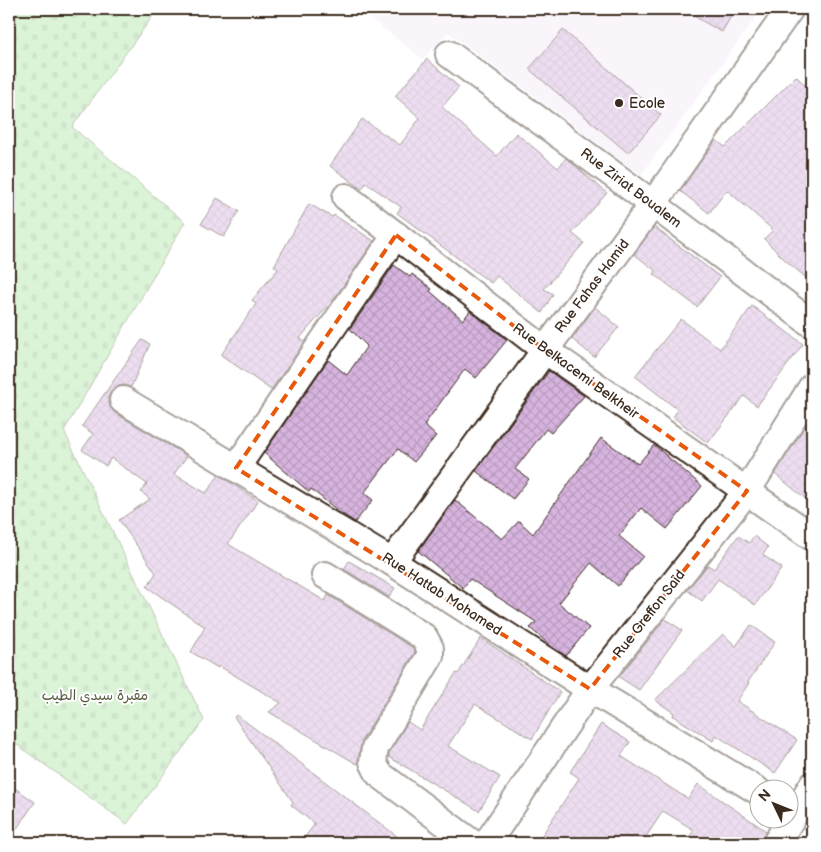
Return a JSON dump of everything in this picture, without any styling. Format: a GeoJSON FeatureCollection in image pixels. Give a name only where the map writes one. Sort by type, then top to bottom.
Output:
{"type":"FeatureCollection","features":[{"type":"Feature","properties":{"kind":"street","name":"Rue Fahas Hamid"},"geometry":{"type":"LineString","coordinates":[[392,562],[653,204],[790,9]]}},
{"type":"Feature","properties":{"kind":"street","name":"Rue Ziriat Boualem"},"geometry":{"type":"LineString","coordinates":[[449,54],[812,324]]}},
{"type":"Feature","properties":{"kind":"street","name":"Rue Belkacemi Belkheir"},"geometry":{"type":"LineString","coordinates":[[346,197],[545,350],[812,537]]}},
{"type":"Feature","properties":{"kind":"street"},"geometry":{"type":"LineString","coordinates":[[236,468],[396,236]]}},
{"type":"Feature","properties":{"kind":"street","name":"Rue Greffon Saïd"},"geometry":{"type":"LineString","coordinates":[[488,843],[590,689],[747,491],[812,387]]}},
{"type":"Feature","properties":{"kind":"street","name":"Rue Hattab Mohamed"},"geometry":{"type":"LineString","coordinates":[[124,400],[392,562],[590,689],[748,785]]}},
{"type":"Feature","properties":{"kind":"street"},"geometry":{"type":"LineString","coordinates":[[324,575],[424,637],[430,648],[430,656],[375,748],[373,762],[379,774],[472,843]]}},
{"type":"Feature","properties":{"kind":"street"},"geometry":{"type":"LineString","coordinates":[[776,843],[799,815],[812,786]]}},
{"type":"Feature","properties":{"kind":"highlighted area"},"geometry":{"type":"Polygon","coordinates":[[[396,235],[545,350],[747,491],[590,689],[236,468],[396,235]]]}},
{"type":"Feature","properties":{"kind":"shaded area","name":"Ecole"},"geometry":{"type":"Polygon","coordinates":[[[358,9],[762,9],[641,175],[448,32],[423,59],[358,9]]]}},
{"type":"Feature","properties":{"kind":"green space","name":"مقبرة سيدي الطيب"},"geometry":{"type":"Polygon","coordinates":[[[9,9],[158,9],[72,127],[185,222],[64,431],[204,720],[127,824],[9,739],[9,9]]]}},
{"type":"Feature","properties":{"kind":"building"},"geometry":{"type":"Polygon","coordinates":[[[681,9],[735,9],[722,32],[681,9]]]}},
{"type":"Feature","properties":{"kind":"building"},"geometry":{"type":"Polygon","coordinates":[[[563,30],[661,115],[628,153],[529,69],[563,30]]]}},
{"type":"Feature","properties":{"kind":"building"},"geometry":{"type":"Polygon","coordinates":[[[427,59],[459,87],[442,107],[497,156],[516,133],[558,168],[566,158],[607,193],[572,233],[584,243],[544,289],[553,294],[542,313],[497,276],[491,283],[397,213],[401,207],[366,183],[362,189],[330,166],[362,119],[400,145],[420,118],[395,96],[427,59]]]}},
{"type":"Feature","properties":{"kind":"building"},"geometry":{"type":"Polygon","coordinates":[[[796,76],[812,92],[812,283],[764,239],[773,230],[727,190],[709,213],[680,191],[716,140],[725,147],[796,76]]]}},
{"type":"Feature","properties":{"kind":"building"},"geometry":{"type":"Polygon","coordinates":[[[217,198],[239,211],[224,237],[201,224],[217,198]]]}},
{"type":"Feature","properties":{"kind":"building"},"geometry":{"type":"Polygon","coordinates":[[[309,204],[332,217],[334,215],[374,241],[328,308],[300,338],[305,342],[271,390],[221,355],[256,304],[252,300],[278,269],[274,266],[309,204]]]}},
{"type":"Feature","properties":{"kind":"building"},"geometry":{"type":"Polygon","coordinates":[[[654,227],[720,277],[697,307],[654,274],[656,271],[634,254],[654,227]]]}},
{"type":"Feature","properties":{"kind":"building"},"geometry":{"type":"Polygon","coordinates":[[[394,265],[410,277],[412,274],[432,289],[430,291],[463,320],[470,311],[507,340],[476,378],[465,369],[424,425],[436,436],[414,462],[398,449],[364,493],[373,500],[355,522],[339,512],[311,489],[309,492],[264,453],[328,360],[347,375],[367,346],[350,329],[394,265]]]}},
{"type":"Feature","properties":{"kind":"building"},"geometry":{"type":"Polygon","coordinates":[[[752,306],[803,344],[757,406],[744,396],[708,443],[673,417],[678,410],[635,376],[681,319],[720,349],[752,306]]]}},
{"type":"Feature","properties":{"kind":"building"},"geometry":{"type":"Polygon","coordinates":[[[595,307],[619,327],[594,357],[572,339],[595,307]]]}},
{"type":"Feature","properties":{"kind":"building"},"geometry":{"type":"Polygon","coordinates":[[[142,340],[150,344],[131,387],[123,385],[115,387],[108,399],[110,407],[115,413],[187,456],[174,474],[206,493],[219,475],[258,501],[228,544],[325,601],[328,595],[413,648],[415,652],[362,740],[357,764],[269,712],[281,703],[219,666],[218,668],[191,652],[205,627],[147,587],[156,573],[119,520],[150,499],[141,492],[147,484],[111,458],[106,466],[82,450],[93,434],[82,426],[142,340]]]}},
{"type":"Feature","properties":{"kind":"building"},"geometry":{"type":"Polygon","coordinates":[[[549,371],[584,396],[551,433],[546,429],[515,469],[529,479],[513,499],[476,471],[549,371]]]}},
{"type":"Feature","properties":{"kind":"building"},"geometry":{"type":"Polygon","coordinates":[[[812,415],[812,504],[775,474],[812,415]]]}},
{"type":"Feature","properties":{"kind":"building"},"geometry":{"type":"Polygon","coordinates":[[[601,438],[638,464],[654,445],[702,486],[667,529],[641,508],[619,536],[643,556],[618,586],[591,563],[559,603],[589,628],[566,656],[530,628],[536,622],[470,579],[463,588],[418,551],[455,500],[502,539],[519,521],[533,534],[601,438]]]}},
{"type":"Feature","properties":{"kind":"building"},"geometry":{"type":"Polygon","coordinates":[[[738,536],[749,543],[754,536],[768,547],[763,555],[782,568],[755,605],[718,579],[702,601],[687,590],[708,565],[714,569],[738,536]]]}},
{"type":"Feature","properties":{"kind":"building"},"geometry":{"type":"Polygon","coordinates":[[[349,561],[395,588],[389,597],[344,569],[349,561]]]}},
{"type":"Feature","properties":{"kind":"building"},"geometry":{"type":"Polygon","coordinates":[[[665,619],[682,630],[639,690],[619,677],[665,619]]]}},
{"type":"Feature","properties":{"kind":"building"},"geometry":{"type":"Polygon","coordinates":[[[751,625],[775,642],[737,701],[797,740],[775,773],[716,735],[713,741],[673,716],[674,713],[655,700],[723,634],[736,646],[751,625]]]}},
{"type":"Feature","properties":{"kind":"building"},"geometry":{"type":"Polygon","coordinates":[[[481,638],[560,692],[532,739],[475,704],[448,746],[500,777],[479,811],[389,757],[389,753],[408,722],[420,730],[481,638]]]}},
{"type":"Feature","properties":{"kind":"building"},"geometry":{"type":"Polygon","coordinates":[[[237,715],[406,843],[300,843],[315,824],[291,805],[293,802],[234,717],[237,715]]]}},
{"type":"Feature","properties":{"kind":"building"},"geometry":{"type":"Polygon","coordinates":[[[601,724],[630,742],[621,756],[688,799],[698,784],[748,819],[748,830],[766,831],[761,843],[685,843],[694,830],[663,811],[642,843],[537,843],[579,778],[570,772],[601,724]]]}},
{"type":"Feature","properties":{"kind":"building"},"geometry":{"type":"Polygon","coordinates":[[[9,784],[35,802],[9,840],[9,784]]]}},
{"type":"Feature","properties":{"kind":"place","name":"Ecole"},"geometry":{"type":"Point","coordinates":[619,103]}}]}
